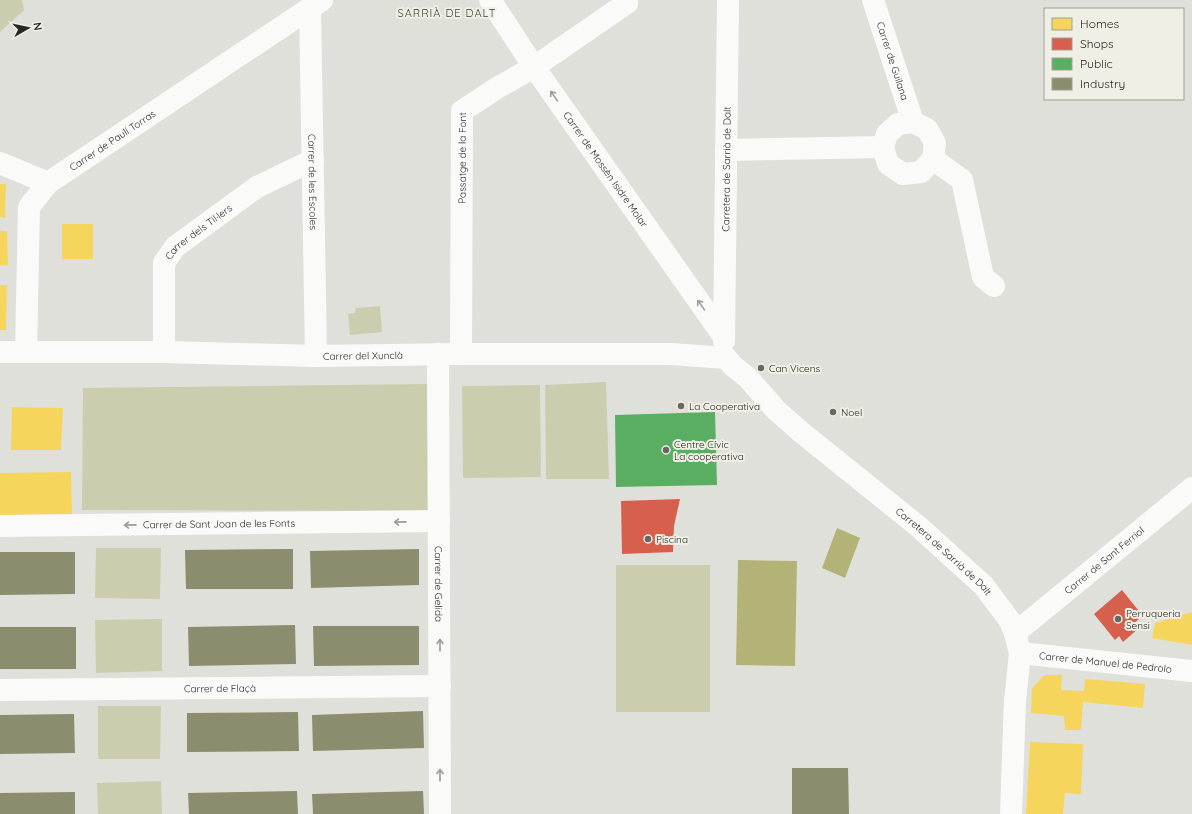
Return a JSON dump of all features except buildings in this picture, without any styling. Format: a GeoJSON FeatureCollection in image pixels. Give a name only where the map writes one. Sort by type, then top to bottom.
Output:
{"type":"FeatureCollection","features":[{"type":"Feature","properties":{"kind":"street","name":"Carrer de Mossèn Isidre Molar"},"geometry":{"type":"LineString","coordinates":[[490,0],[725,347]]}},
{"type":"Feature","properties":{"kind":"street","name":"Carretera de Sarrià de Dalt"},"geometry":{"type":"LineString","coordinates":[[728,0],[725,347],[733,366],[747,377],[777,411],[919,527],[984,586],[1010,622],[1018,643]]}},
{"type":"Feature","properties":{"kind":"street","name":"Carrer de Guilana"},"geometry":{"type":"LineString","coordinates":[[873,0],[912,122]]}},
{"type":"Feature","properties":{"kind":"street","name":"Carrer de les Escoles"},"geometry":{"type":"LineString","coordinates":[[312,3],[316,356]]}},
{"type":"Feature","properties":{"kind":"street","name":"Carrer de Paulí Torras"},"geometry":{"type":"LineString","coordinates":[[26,352],[29,207],[48,183],[312,3]]}},
{"type":"Feature","properties":{"kind":"street","name":"Passatge de la Font"},"geometry":{"type":"LineString","coordinates":[[460,354],[462,111],[497,88],[534,67],[627,3]]}},
{"type":"Feature","properties":{"kind":"street"},"geometry":{"type":"LineString","coordinates":[[912,122],[928,129],[935,143],[933,159],[921,172],[903,174],[888,164],[883,147],[887,134],[898,124],[912,122]]}},
{"type":"Feature","properties":{"kind":"street"},"geometry":{"type":"LineString","coordinates":[[726,150],[883,147]]}},
{"type":"Feature","properties":{"kind":"street"},"geometry":{"type":"LineString","coordinates":[[933,159],[962,180],[983,277],[994,286]]}},
{"type":"Feature","properties":{"kind":"street","name":"Carrer dels Til·lers"},"geometry":{"type":"LineString","coordinates":[[164,352],[164,263],[175,247],[257,187],[313,160]]}},
{"type":"Feature","properties":{"kind":"street"},"geometry":{"type":"LineString","coordinates":[[0,163],[48,183]]}},
{"type":"Feature","properties":{"kind":"street","name":"Carrer del Xunclà"},"geometry":{"type":"LineString","coordinates":[[0,352],[164,352],[316,356],[438,354],[671,354],[725,347]]}},
{"type":"Feature","properties":{"kind":"street","name":"Carrer de Gelida"},"geometry":{"type":"LineString","coordinates":[[438,354],[440,814]]}},
{"type":"Feature","properties":{"kind":"street","name":"Carrer de Sant Ferriol"},"geometry":{"type":"LineString","coordinates":[[1018,643],[1121,545],[1192,488]]}},
{"type":"Feature","properties":{"kind":"street","name":"Carrer de Sant Joan de les Fonts"},"geometry":{"type":"LineString","coordinates":[[0,526],[439,521]]}},
{"type":"Feature","properties":{"kind":"street"},"geometry":{"type":"LineString","coordinates":[[1011,814],[1014,701],[1018,643]]}},
{"type":"Feature","properties":{"kind":"street","name":"Carrer de Manuel de Pedrolo"},"geometry":{"type":"LineString","coordinates":[[1018,643],[1192,671]]}},
{"type":"Feature","properties":{"kind":"street","name":"Carrer de Flaçà"},"geometry":{"type":"LineString","coordinates":[[0,690],[440,686]]}},
{"type":"Feature","properties":{"kind":"green space"},"geometry":{"type":"Polygon","coordinates":[[[0,0],[22,0],[24,10],[0,32],[0,0]]]}},
{"type":"Feature","properties":{"kind":"green space"},"geometry":{"type":"Polygon","coordinates":[[[380,306],[382,332],[350,335],[348,314],[355,313],[356,308],[380,306]]]}},
{"type":"Feature","properties":{"kind":"green space"},"geometry":{"type":"Polygon","coordinates":[[[606,382],[609,479],[546,479],[545,385],[606,382]]]}},
{"type":"Feature","properties":{"kind":"green space"},"geometry":{"type":"Polygon","coordinates":[[[427,384],[430,511],[82,510],[83,388],[427,384]]]}},
{"type":"Feature","properties":{"kind":"green space"},"geometry":{"type":"Polygon","coordinates":[[[540,385],[541,477],[463,478],[462,386],[540,385]]]}},
{"type":"Feature","properties":{"kind":"green space"},"geometry":{"type":"Polygon","coordinates":[[[96,548],[161,548],[160,599],[95,598],[96,548]]]}},
{"type":"Feature","properties":{"kind":"green space"},"geometry":{"type":"Polygon","coordinates":[[[616,565],[710,565],[710,712],[616,712],[616,565]]]}},
{"type":"Feature","properties":{"kind":"green space"},"geometry":{"type":"Polygon","coordinates":[[[162,619],[162,671],[96,673],[95,620],[162,619]]]}},
{"type":"Feature","properties":{"kind":"green space"},"geometry":{"type":"Polygon","coordinates":[[[98,706],[161,706],[160,759],[98,759],[98,706]]]}},
{"type":"Feature","properties":{"kind":"green space"},"geometry":{"type":"Polygon","coordinates":[[[161,781],[162,814],[98,814],[97,783],[161,781]]]}},
{"type":"Feature","properties":{"kind":"shaded area"},"geometry":{"type":"Polygon","coordinates":[[[837,528],[860,538],[845,578],[822,568],[837,528]]]}},
{"type":"Feature","properties":{"kind":"shaded area"},"geometry":{"type":"Polygon","coordinates":[[[738,560],[797,561],[795,666],[736,665],[738,560]]]}},
{"type":"Feature","properties":{"kind":"place","name":"Can Vicens"},"geometry":{"type":"Point","coordinates":[761,368]}},
{"type":"Feature","properties":{"kind":"place","name":"La Cooperativa"},"geometry":{"type":"Point","coordinates":[681,406]}},
{"type":"Feature","properties":{"kind":"place","name":"Noel"},"geometry":{"type":"Point","coordinates":[833,412]}},
{"type":"Feature","properties":{"kind":"place","name":"Centre Cívic La cooperativa"},"geometry":{"type":"Point","coordinates":[666,450]}},
{"type":"Feature","properties":{"kind":"place","name":"Piscina"},"geometry":{"type":"Point","coordinates":[648,539]}},
{"type":"Feature","properties":{"kind":"place","name":"Perruqueria Sensi"},"geometry":{"type":"Point","coordinates":[1118,619]}},
{"type":"Feature","properties":{"kind":"district","name":"SARRIÀ DE DALT"},"geometry":{"type":"Point","coordinates":[447,13]}}]}
